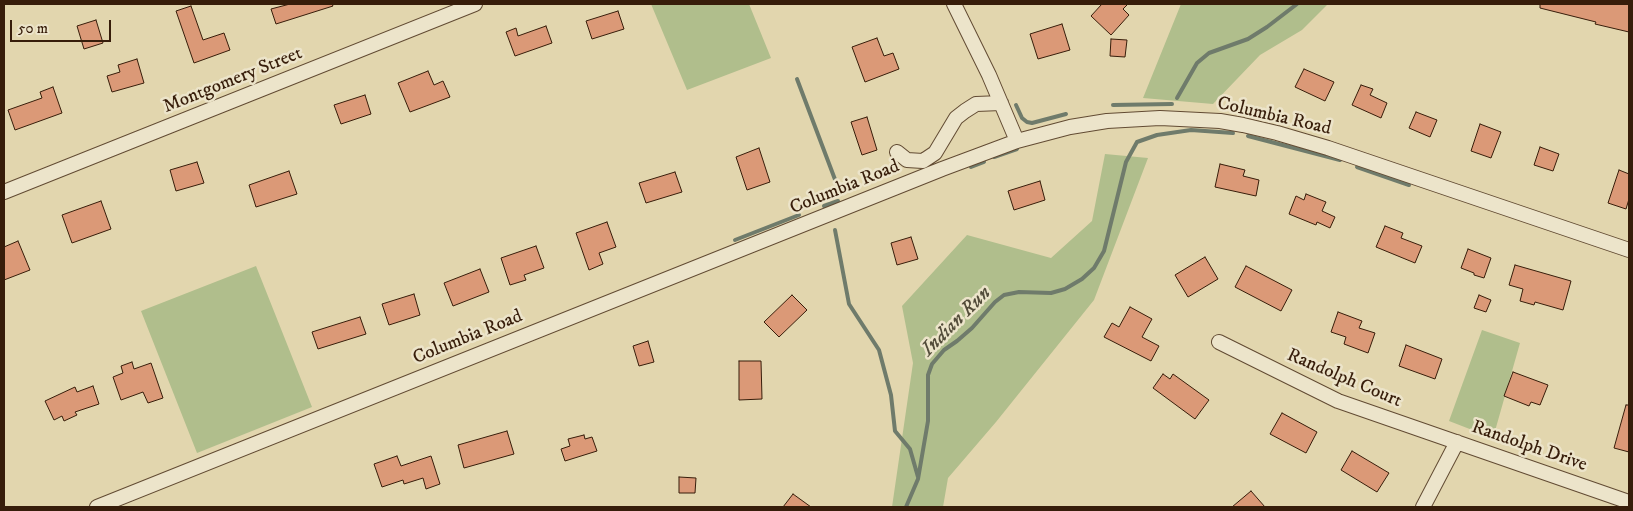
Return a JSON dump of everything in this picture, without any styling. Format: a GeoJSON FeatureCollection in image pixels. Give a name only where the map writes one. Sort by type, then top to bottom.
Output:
{"type":"FeatureCollection","features":[{"type":"Feature","properties":{"kind":"street","name":"Montgomery Street"},"geometry":{"type":"LineString","coordinates":[[4,192],[475,4]]}},
{"type":"Feature","properties":{"kind":"street"},"geometry":{"type":"LineString","coordinates":[[954,4],[1017,141]]}},
{"type":"Feature","properties":{"kind":"street"},"geometry":{"type":"LineString","coordinates":[[897,152],[907,160],[923,161],[935,152],[944,141],[956,118],[965,111],[976,104],[1001,103]]}},
{"type":"Feature","properties":{"kind":"street","name":"Columbia Road"},"geometry":{"type":"LineString","coordinates":[[97,507],[930,174],[1017,141],[1070,127],[1160,118],[1220,121],[1277,133],[1328,148],[1629,250]]}},
{"type":"Feature","properties":{"kind":"street"},"geometry":{"type":"LineString","coordinates":[[923,161],[930,174],[944,153],[944,141]]}},
{"type":"Feature","properties":{"kind":"street","name":"Randolph Court"},"geometry":{"type":"LineString","coordinates":[[1220,342],[1338,400],[1457,442]]}},
{"type":"Feature","properties":{"kind":"street","name":"Randolph Drive"},"geometry":{"type":"LineString","coordinates":[[1423,507],[1457,442],[1629,502]]}},
{"type":"Feature","properties":{"kind":"green space"},"geometry":{"type":"Polygon","coordinates":[[[651,4],[749,4],[771,58],[687,90],[651,4]]]}},
{"type":"Feature","properties":{"kind":"green space"},"geometry":{"type":"Polygon","coordinates":[[[1181,4],[1328,4],[1302,30],[1260,55],[1213,104],[1143,98],[1181,4]]]}},
{"type":"Feature","properties":{"kind":"green space"},"geometry":{"type":"Polygon","coordinates":[[[1105,154],[1148,158],[1094,300],[996,422],[948,478],[943,507],[892,507],[913,363],[902,306],[967,235],[1051,258],[1092,221],[1105,154]]]}},
{"type":"Feature","properties":{"kind":"green space"},"geometry":{"type":"Polygon","coordinates":[[[256,266],[312,407],[197,453],[141,311],[256,266]]]}},
{"type":"Feature","properties":{"kind":"green space"},"geometry":{"type":"Polygon","coordinates":[[[1482,330],[1520,343],[1493,438],[1449,421],[1482,330]]]}},
{"type":"Feature","properties":{"kind":"building"},"geometry":{"type":"Polygon","coordinates":[[[290,4],[332,4],[333,6],[276,24],[271,9],[290,4]]]}},
{"type":"Feature","properties":{"kind":"building"},"geometry":{"type":"Polygon","coordinates":[[[1102,4],[1128,4],[1123,9],[1129,15],[1111,35],[1091,16],[1102,4]]]}},
{"type":"Feature","properties":{"kind":"building"},"geometry":{"type":"Polygon","coordinates":[[[1540,4],[1629,4],[1629,32],[1540,8],[1540,4]]]}},
{"type":"Feature","properties":{"kind":"building"},"geometry":{"type":"Polygon","coordinates":[[[191,6],[203,40],[224,33],[230,50],[194,63],[176,11],[191,6]]]}},
{"type":"Feature","properties":{"kind":"building"},"geometry":{"type":"Polygon","coordinates":[[[618,11],[624,29],[592,39],[586,21],[618,11]]]}},
{"type":"Feature","properties":{"kind":"building"},"geometry":{"type":"Polygon","coordinates":[[[96,20],[103,43],[84,49],[77,26],[96,20]]]}},
{"type":"Feature","properties":{"kind":"building"},"geometry":{"type":"Polygon","coordinates":[[[1062,24],[1070,50],[1038,59],[1030,34],[1062,24]]]}},
{"type":"Feature","properties":{"kind":"building"},"geometry":{"type":"Polygon","coordinates":[[[546,26],[552,43],[515,56],[506,32],[516,28],[518,36],[546,26]]]}},
{"type":"Feature","properties":{"kind":"building"},"geometry":{"type":"Polygon","coordinates":[[[877,38],[884,56],[893,53],[899,69],[865,82],[852,47],[877,38]]]}},
{"type":"Feature","properties":{"kind":"building"},"geometry":{"type":"Polygon","coordinates":[[[1111,39],[1127,40],[1125,57],[1110,56],[1111,39]]]}},
{"type":"Feature","properties":{"kind":"building"},"geometry":{"type":"Polygon","coordinates":[[[137,59],[144,83],[112,92],[107,76],[120,72],[118,65],[137,59]]]}},
{"type":"Feature","properties":{"kind":"building"},"geometry":{"type":"Polygon","coordinates":[[[1304,69],[1334,82],[1325,101],[1295,87],[1304,69]]]}},
{"type":"Feature","properties":{"kind":"building"},"geometry":{"type":"Polygon","coordinates":[[[428,71],[434,85],[443,81],[450,97],[410,112],[398,83],[428,71]]]}},
{"type":"Feature","properties":{"kind":"building"},"geometry":{"type":"Polygon","coordinates":[[[1361,85],[1373,89],[1370,95],[1387,103],[1381,118],[1352,105],[1361,85]]]}},
{"type":"Feature","properties":{"kind":"building"},"geometry":{"type":"Polygon","coordinates":[[[53,87],[62,113],[15,130],[8,110],[42,98],[40,92],[53,87]]]}},
{"type":"Feature","properties":{"kind":"building"},"geometry":{"type":"Polygon","coordinates":[[[365,95],[371,114],[341,124],[334,105],[365,95]]]}},
{"type":"Feature","properties":{"kind":"building"},"geometry":{"type":"Polygon","coordinates":[[[1416,112],[1437,120],[1430,137],[1409,128],[1416,112]]]}},
{"type":"Feature","properties":{"kind":"building"},"geometry":{"type":"Polygon","coordinates":[[[867,117],[877,150],[862,155],[851,122],[867,117]]]}},
{"type":"Feature","properties":{"kind":"building"},"geometry":{"type":"Polygon","coordinates":[[[1480,124],[1501,132],[1491,158],[1471,151],[1480,124]]]}},
{"type":"Feature","properties":{"kind":"building"},"geometry":{"type":"Polygon","coordinates":[[[1540,147],[1559,154],[1553,171],[1534,165],[1540,147]]]}},
{"type":"Feature","properties":{"kind":"building"},"geometry":{"type":"Polygon","coordinates":[[[759,148],[770,182],[747,190],[736,157],[759,148]]]}},
{"type":"Feature","properties":{"kind":"building"},"geometry":{"type":"Polygon","coordinates":[[[197,162],[204,183],[176,191],[170,170],[197,162]]]}},
{"type":"Feature","properties":{"kind":"building"},"geometry":{"type":"Polygon","coordinates":[[[1220,164],[1245,170],[1243,176],[1259,180],[1256,196],[1215,187],[1220,164]]]}},
{"type":"Feature","properties":{"kind":"building"},"geometry":{"type":"Polygon","coordinates":[[[1619,170],[1629,174],[1629,199],[1626,209],[1608,203],[1619,170]]]}},
{"type":"Feature","properties":{"kind":"building"},"geometry":{"type":"Polygon","coordinates":[[[289,171],[297,194],[256,207],[249,185],[289,171]]]}},
{"type":"Feature","properties":{"kind":"building"},"geometry":{"type":"Polygon","coordinates":[[[675,172],[682,192],[646,203],[639,183],[675,172]]]}},
{"type":"Feature","properties":{"kind":"building"},"geometry":{"type":"Polygon","coordinates":[[[1040,181],[1045,200],[1014,210],[1008,191],[1040,181]]]}},
{"type":"Feature","properties":{"kind":"building"},"geometry":{"type":"Polygon","coordinates":[[[1306,194],[1326,202],[1322,211],[1335,217],[1330,228],[1317,222],[1316,225],[1289,214],[1296,196],[1304,200],[1306,194]]]}},
{"type":"Feature","properties":{"kind":"building"},"geometry":{"type":"Polygon","coordinates":[[[101,201],[111,229],[72,243],[62,215],[101,201]]]}},
{"type":"Feature","properties":{"kind":"building"},"geometry":{"type":"Polygon","coordinates":[[[607,222],[616,247],[599,253],[603,264],[589,270],[576,233],[607,222]]]}},
{"type":"Feature","properties":{"kind":"building"},"geometry":{"type":"Polygon","coordinates":[[[1385,226],[1403,233],[1401,238],[1422,246],[1415,263],[1376,247],[1385,226]]]}},
{"type":"Feature","properties":{"kind":"building"},"geometry":{"type":"Polygon","coordinates":[[[911,237],[918,259],[897,265],[891,243],[911,237]]]}},
{"type":"Feature","properties":{"kind":"building"},"geometry":{"type":"Polygon","coordinates":[[[18,241],[30,270],[4,280],[4,247],[18,241]]]}},
{"type":"Feature","properties":{"kind":"building"},"geometry":{"type":"Polygon","coordinates":[[[536,246],[544,268],[524,275],[526,280],[510,285],[501,258],[536,246]]]}},
{"type":"Feature","properties":{"kind":"building"},"geometry":{"type":"Polygon","coordinates":[[[1468,249],[1491,258],[1484,278],[1461,268],[1468,249]]]}},
{"type":"Feature","properties":{"kind":"building"},"geometry":{"type":"Polygon","coordinates":[[[1205,257],[1218,279],[1188,297],[1175,275],[1205,257]]]}},
{"type":"Feature","properties":{"kind":"building"},"geometry":{"type":"Polygon","coordinates":[[[1515,265],[1571,281],[1563,310],[1535,302],[1534,305],[1520,301],[1523,289],[1509,285],[1515,265]]]}},
{"type":"Feature","properties":{"kind":"building"},"geometry":{"type":"Polygon","coordinates":[[[1246,266],[1292,290],[1281,311],[1235,287],[1246,266]]]}},
{"type":"Feature","properties":{"kind":"building"},"geometry":{"type":"Polygon","coordinates":[[[480,269],[489,292],[453,306],[444,283],[480,269]]]}},
{"type":"Feature","properties":{"kind":"building"},"geometry":{"type":"Polygon","coordinates":[[[414,294],[420,315],[389,325],[382,304],[414,294]]]}},
{"type":"Feature","properties":{"kind":"building"},"geometry":{"type":"Polygon","coordinates":[[[792,295],[807,310],[779,337],[764,322],[792,295]]]}},
{"type":"Feature","properties":{"kind":"building"},"geometry":{"type":"Polygon","coordinates":[[[1479,295],[1491,300],[1486,312],[1474,308],[1479,295]]]}},
{"type":"Feature","properties":{"kind":"building"},"geometry":{"type":"Polygon","coordinates":[[[1130,307],[1152,319],[1142,337],[1159,346],[1151,361],[1104,337],[1112,323],[1119,327],[1130,307]]]}},
{"type":"Feature","properties":{"kind":"building"},"geometry":{"type":"Polygon","coordinates":[[[1338,312],[1362,321],[1359,328],[1375,333],[1368,353],[1344,344],[1346,337],[1331,332],[1338,312]]]}},
{"type":"Feature","properties":{"kind":"building"},"geometry":{"type":"Polygon","coordinates":[[[360,317],[366,334],[318,349],[312,332],[360,317]]]}},
{"type":"Feature","properties":{"kind":"building"},"geometry":{"type":"Polygon","coordinates":[[[648,341],[654,362],[639,366],[633,346],[648,341]]]}},
{"type":"Feature","properties":{"kind":"building"},"geometry":{"type":"Polygon","coordinates":[[[1406,345],[1442,359],[1435,379],[1399,366],[1406,345]]]}},
{"type":"Feature","properties":{"kind":"building"},"geometry":{"type":"Polygon","coordinates":[[[739,361],[761,361],[762,399],[739,400],[739,361]]]}},
{"type":"Feature","properties":{"kind":"building"},"geometry":{"type":"Polygon","coordinates":[[[132,362],[134,369],[151,363],[163,398],[148,403],[143,392],[121,400],[113,377],[123,373],[121,366],[132,362]]]}},
{"type":"Feature","properties":{"kind":"building"},"geometry":{"type":"Polygon","coordinates":[[[1513,372],[1548,385],[1540,405],[1531,402],[1529,406],[1504,396],[1513,372]]]}},
{"type":"Feature","properties":{"kind":"building"},"geometry":{"type":"Polygon","coordinates":[[[1163,374],[1170,379],[1173,374],[1209,400],[1195,419],[1153,388],[1163,374]]]}},
{"type":"Feature","properties":{"kind":"building"},"geometry":{"type":"Polygon","coordinates":[[[93,386],[99,404],[75,412],[77,415],[64,421],[62,416],[54,420],[45,401],[75,387],[77,392],[93,386]]]}},
{"type":"Feature","properties":{"kind":"building"},"geometry":{"type":"Polygon","coordinates":[[[1626,405],[1629,405],[1629,452],[1614,448],[1626,405]]]}},
{"type":"Feature","properties":{"kind":"building"},"geometry":{"type":"Polygon","coordinates":[[[1282,413],[1317,432],[1306,453],[1270,434],[1282,413]]]}},
{"type":"Feature","properties":{"kind":"building"},"geometry":{"type":"Polygon","coordinates":[[[507,431],[514,454],[464,468],[458,445],[507,431]]]}},
{"type":"Feature","properties":{"kind":"building"},"geometry":{"type":"Polygon","coordinates":[[[584,435],[585,439],[592,437],[597,451],[565,461],[561,449],[570,446],[568,439],[584,435]]]}},
{"type":"Feature","properties":{"kind":"building"},"geometry":{"type":"Polygon","coordinates":[[[1352,451],[1389,473],[1377,492],[1341,470],[1352,451]]]}},
{"type":"Feature","properties":{"kind":"building"},"geometry":{"type":"Polygon","coordinates":[[[397,456],[401,466],[431,456],[440,484],[426,489],[423,478],[404,484],[403,480],[382,487],[374,464],[397,456]]]}},
{"type":"Feature","properties":{"kind":"building"},"geometry":{"type":"Polygon","coordinates":[[[679,477],[696,478],[695,493],[679,493],[679,477]]]}},
{"type":"Feature","properties":{"kind":"building"},"geometry":{"type":"Polygon","coordinates":[[[1251,491],[1265,507],[1232,507],[1251,491]]]}},
{"type":"Feature","properties":{"kind":"building"},"geometry":{"type":"Polygon","coordinates":[[[793,494],[811,507],[783,507],[793,494]]]}},
{"type":"Feature","properties":{"kind":"waterway","name":"Indian Run"},"geometry":{"type":"LineString","coordinates":[[1177,98],[1197,63],[1209,53],[1248,39],[1297,4]]}},
{"type":"Feature","properties":{"kind":"waterway"},"geometry":{"type":"LineString","coordinates":[[797,79],[839,190]]}},
{"type":"Feature","properties":{"kind":"waterway"},"geometry":{"type":"LineString","coordinates":[[1113,105],[1172,104]]}},
{"type":"Feature","properties":{"kind":"waterway"},"geometry":{"type":"LineString","coordinates":[[1016,105],[1022,118],[1032,123],[1066,114]]}},
{"type":"Feature","properties":{"kind":"waterway","name":"Indian Run"},"geometry":{"type":"LineString","coordinates":[[906,507],[918,479],[928,421],[928,375],[932,364],[944,350],[972,328],[995,302],[1004,295],[1019,292],[1051,293],[1065,289],[1082,279],[1094,268],[1104,251],[1126,162],[1137,142],[1157,135],[1191,130],[1233,133]]}},
{"type":"Feature","properties":{"kind":"waterway"},"geometry":{"type":"LineString","coordinates":[[1248,136],[1340,160]]}},
{"type":"Feature","properties":{"kind":"waterway"},"geometry":{"type":"LineString","coordinates":[[994,157],[1017,149]]}},
{"type":"Feature","properties":{"kind":"waterway"},"geometry":{"type":"LineString","coordinates":[[971,167],[984,162]]}},
{"type":"Feature","properties":{"kind":"waterway"},"geometry":{"type":"LineString","coordinates":[[1357,167],[1409,185]]}},
{"type":"Feature","properties":{"kind":"waterway"},"geometry":{"type":"LineString","coordinates":[[824,206],[838,201]]}},
{"type":"Feature","properties":{"kind":"waterway"},"geometry":{"type":"LineString","coordinates":[[735,240],[799,215]]}},
{"type":"Feature","properties":{"kind":"waterway"},"geometry":{"type":"LineString","coordinates":[[835,230],[849,304],[879,350],[891,395],[895,431],[910,449],[918,477]]}}]}
